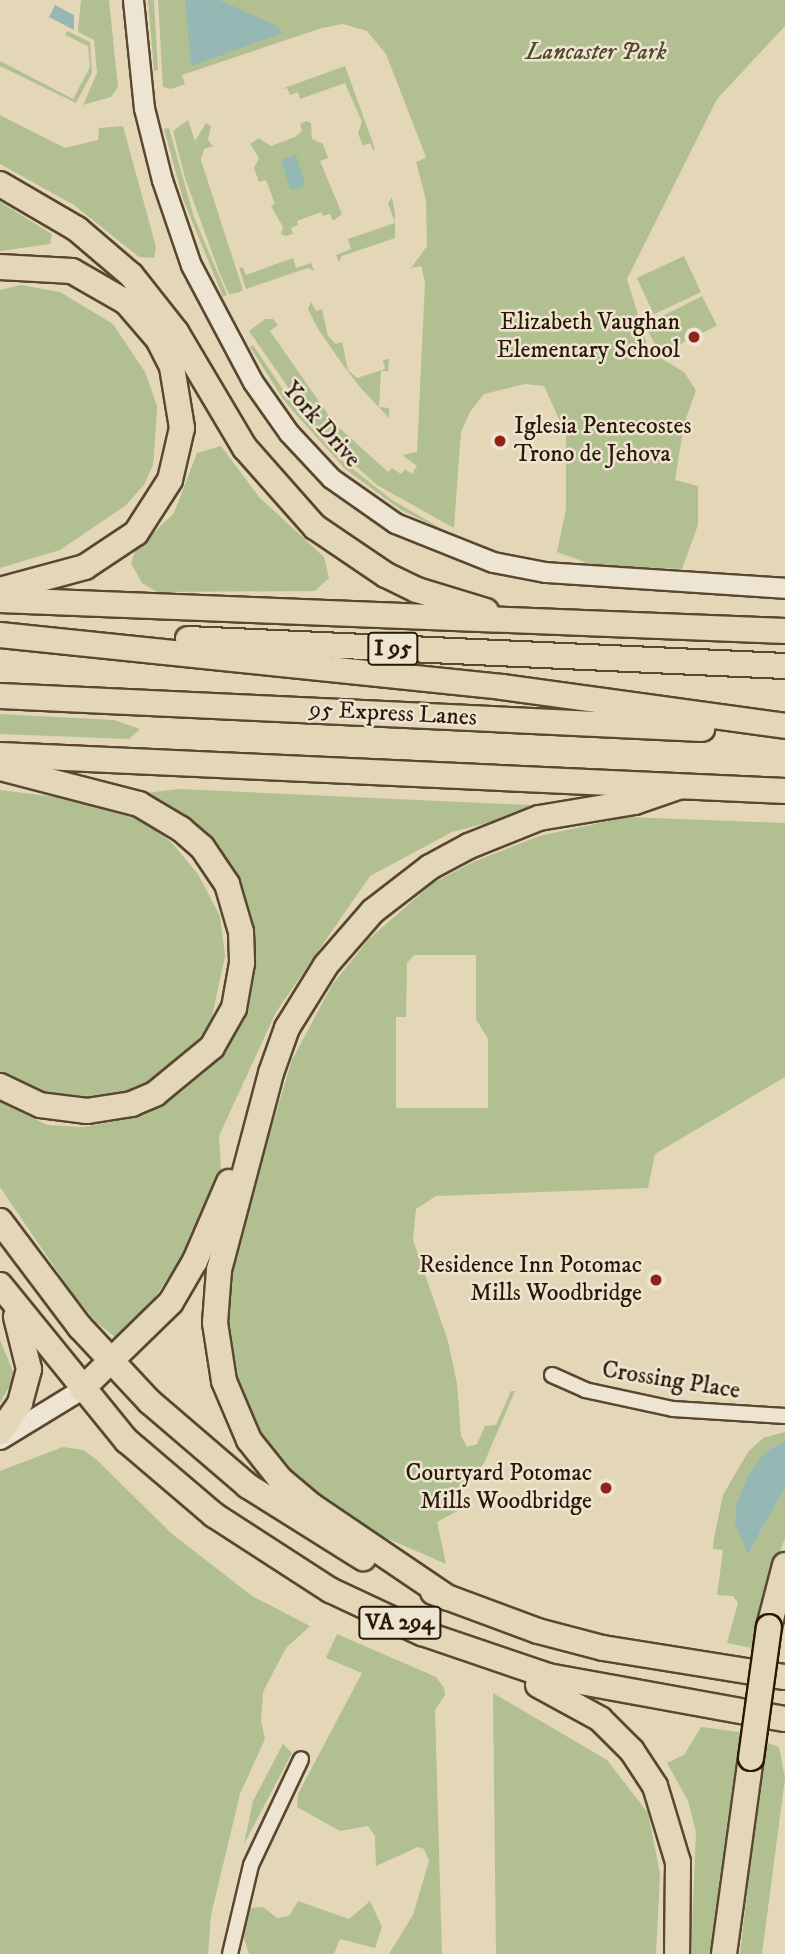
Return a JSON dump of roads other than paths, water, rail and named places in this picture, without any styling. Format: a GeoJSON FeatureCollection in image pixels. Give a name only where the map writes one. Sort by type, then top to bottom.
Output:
{"type":"FeatureCollection","features":[{"type":"Feature","properties":{"kind":"highway"},"geometry":{"type":"LineString","coordinates":[[0,184],[77,229],[131,275],[176,332],[232,428],[268,479],[344,549],[386,575],[456,604],[601,625]]}},
{"type":"Feature","properties":{"kind":"highway"},"geometry":{"type":"LineString","coordinates":[[0,267],[72,271],[126,302],[158,339],[172,367],[182,428],[170,480],[136,533],[85,567],[0,590]]}},
{"type":"Feature","properties":{"kind":"highway"},"geometry":{"type":"LineString","coordinates":[[0,600],[785,631]]}},
{"type":"Feature","properties":{"kind":"highway"},"geometry":{"type":"LineString","coordinates":[[0,633],[502,687],[785,726]]}},
{"type":"Feature","properties":{"kind":"highway","name":"I 95"},"geometry":{"type":"LineString","coordinates":[[0,633],[785,666]]}},
{"type":"Feature","properties":{"kind":"highway","name":"95 Express Lanes"},"geometry":{"type":"LineString","coordinates":[[0,696],[785,733]]}},
{"type":"Feature","properties":{"kind":"highway"},"geometry":{"type":"LineString","coordinates":[[0,755],[785,791]]}},
{"type":"Feature","properties":{"kind":"highway"},"geometry":{"type":"LineString","coordinates":[[0,768],[139,804],[181,829],[202,847],[227,884],[241,932],[242,963],[233,1008],[222,1032],[195,1065],[155,1094],[132,1104],[87,1111],[40,1105],[0,1086]]}},
{"type":"Feature","properties":{"kind":"highway"},"geometry":{"type":"LineString","coordinates":[[82,1390],[148,1329],[184,1282],[215,1219],[287,1028],[326,965],[373,911],[430,867],[480,840],[539,818],[635,802],[678,787]]}},
{"type":"Feature","properties":{"kind":"highway"},"geometry":{"type":"LineString","coordinates":[[271,1073],[219,1270],[215,1324],[224,1381],[249,1440],[280,1479],[312,1507],[448,1598]]}},
{"type":"Feature","properties":{"kind":"highway","name":"VA 294"},"geometry":{"type":"LineString","coordinates":[[0,1221],[40,1279],[112,1363],[207,1453],[248,1486],[337,1544],[448,1598],[538,1631],[603,1648],[785,1677]]}},
{"type":"Feature","properties":{"kind":"highway","name":"VA 294"},"geometry":{"type":"LineString","coordinates":[[0,1285],[13,1307],[127,1441],[214,1515],[330,1590],[422,1633],[586,1685],[785,1719]]}},
{"type":"Feature","properties":{"kind":"highway"},"geometry":{"type":"LineString","coordinates":[[0,1432],[20,1403],[29,1369],[13,1307]]}},
{"type":"Feature","properties":{"kind":"highway"},"geometry":{"type":"LineString","coordinates":[[724,1954],[769,1627],[785,1565]]}},
{"type":"Feature","properties":{"kind":"highway"},"geometry":{"type":"LineString","coordinates":[[422,1633],[565,1697],[600,1718],[632,1751],[654,1786],[673,1835],[680,1885],[677,1954]]}},
{"type":"Feature","properties":{"kind":"highway"},"geometry":{"type":"LineString","coordinates":[[749,1672],[785,1670]]}},
{"type":"Feature","properties":{"kind":"street","name":"York Drive"},"geometry":{"type":"LineString","coordinates":[[133,0],[144,108],[170,207],[191,265],[253,382],[289,433],[331,478],[395,523],[493,562],[558,573],[785,588]]}},
{"type":"Feature","properties":{"kind":"street","name":"Crossing Place"},"geometry":{"type":"LineString","coordinates":[[552,1375],[585,1390],[673,1409],[785,1416]]}},
{"type":"Feature","properties":{"kind":"street"},"geometry":{"type":"LineString","coordinates":[[0,1439],[82,1390]]}},
{"type":"Feature","properties":{"kind":"street"},"geometry":{"type":"LineString","coordinates":[[230,1954],[251,1865],[301,1759]]}},
{"type":"Feature","properties":{"kind":"water"},"geometry":{"type":"Polygon","coordinates":[[[185,0],[219,0],[275,25],[283,33],[191,66],[185,0]]]}},
{"type":"Feature","properties":{"kind":"water"},"geometry":{"type":"Polygon","coordinates":[[[55,5],[74,15],[74,30],[49,17],[55,5]]]}},
{"type":"Feature","properties":{"kind":"water"},"geometry":{"type":"Polygon","coordinates":[[[296,155],[306,185],[291,190],[281,160],[296,155]]]}},
{"type":"Feature","properties":{"kind":"water"},"geometry":{"type":"Polygon","coordinates":[[[785,1441],[785,1488],[748,1554],[735,1524],[737,1502],[750,1472],[766,1451],[785,1441]]]}},
{"type":"Feature","properties":{"kind":"place","name":"Elizabeth Vaughan Elementary School"},"geometry":{"type":"Point","coordinates":[694,337]}},
{"type":"Feature","properties":{"kind":"place","name":"Iglesia Pentecostes Trono de Jehova"},"geometry":{"type":"Point","coordinates":[500,441]}},
{"type":"Feature","properties":{"kind":"place","name":"Residence Inn Potomac Mills Woodbridge"},"geometry":{"type":"Point","coordinates":[656,1280]}},
{"type":"Feature","properties":{"kind":"place","name":"Courtyard Potomac Mills Woodbridge"},"geometry":{"type":"Point","coordinates":[606,1488]}},
{"type":"Feature","properties":{"kind":"park label","name":"Lancaster Park"},"geometry":{"type":"Point","coordinates":[596,53]}}]}
